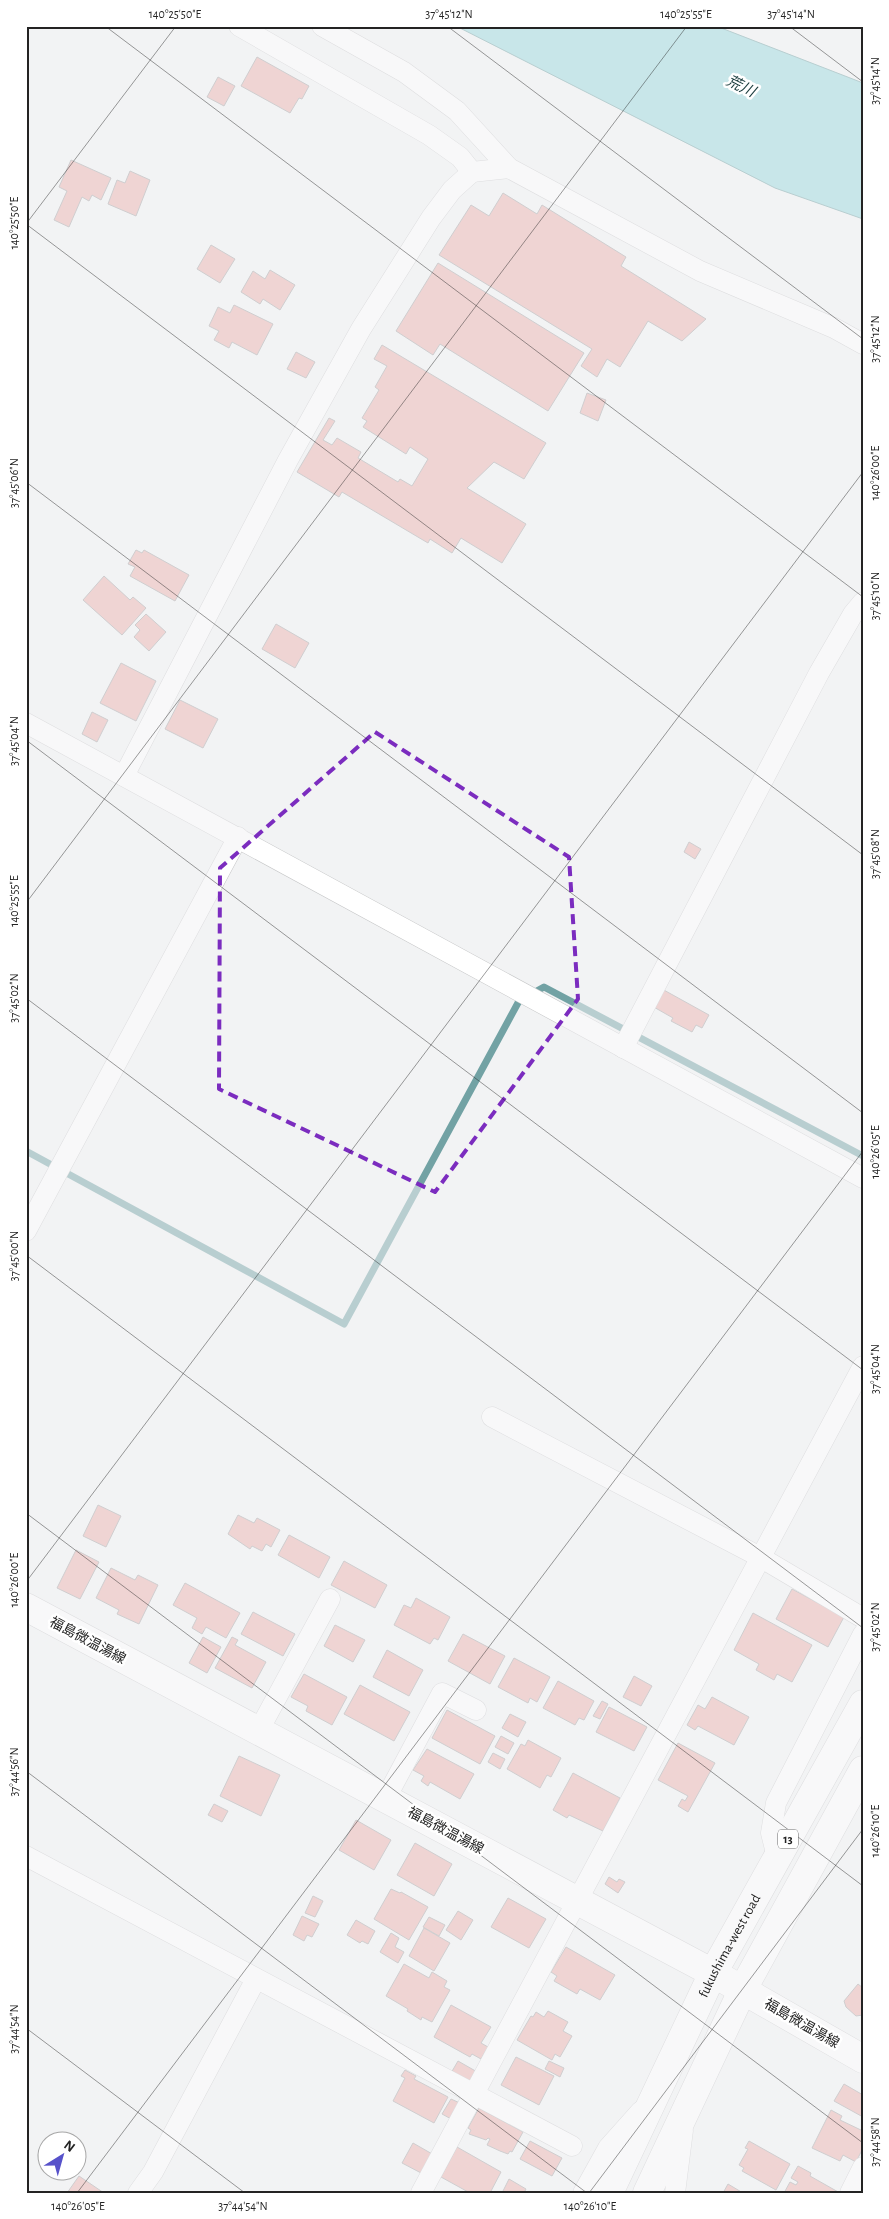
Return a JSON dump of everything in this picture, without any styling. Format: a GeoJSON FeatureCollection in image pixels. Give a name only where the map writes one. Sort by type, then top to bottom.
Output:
{"type":"FeatureCollection","features":[{"type":"Feature","properties":{"kind":"main road","name":"福島微温湯線"},"geometry":{"type":"LineString","coordinates":[[26,1607],[859,2050]]}},
{"type":"Feature","properties":{"kind":"main road","name":"fukushima-west road"},"geometry":{"type":"LineString","coordinates":[[609,2193],[713,1973],[863,1704]]}},
{"type":"Feature","properties":{"kind":"main road","name":"13"},"geometry":{"type":"LineString","coordinates":[[646,2193],[743,1990],[861,1775]]}},
{"type":"Feature","properties":{"kind":"street"},"geometry":{"type":"LineString","coordinates":[[239,26],[429,135],[460,157],[472,172]]}},
{"type":"Feature","properties":{"kind":"street"},"geometry":{"type":"LineString","coordinates":[[322,26],[404,72],[457,111],[509,168],[700,271],[834,328],[863,344]]}},
{"type":"Feature","properties":{"kind":"street"},"geometry":{"type":"LineString","coordinates":[[124,776],[288,460],[361,329],[431,218],[452,190],[472,172],[509,168]]}},
{"type":"Feature","properties":{"kind":"street"},"geometry":{"type":"LineString","coordinates":[[623,1048],[819,673],[853,614],[863,602]]}},
{"type":"Feature","properties":{"kind":"street"},"geometry":{"type":"LineString","coordinates":[[26,723],[238,836],[863,1178]]}},
{"type":"Feature","properties":{"kind":"street"},"geometry":{"type":"LineString","coordinates":[[26,1231],[238,836]]}},
{"type":"Feature","properties":{"kind":"street"},"geometry":{"type":"LineString","coordinates":[[421,2193],[863,1366]]}},
{"type":"Feature","properties":{"kind":"street"},"geometry":{"type":"LineString","coordinates":[[492,1416],[760,1557],[863,1618]]}},
{"type":"Feature","properties":{"kind":"street"},"geometry":{"type":"LineString","coordinates":[[259,1730],[330,1599]]}},
{"type":"Feature","properties":{"kind":"street"},"geometry":{"type":"LineString","coordinates":[[778,1858],[771,1833],[776,1803],[863,1634]]}},
{"type":"Feature","properties":{"kind":"street"},"geometry":{"type":"LineString","coordinates":[[386,1798],[442,1693],[476,1710]]}},
{"type":"Feature","properties":{"kind":"street"},"geometry":{"type":"LineString","coordinates":[[26,1856],[572,2146]]}},
{"type":"Feature","properties":{"kind":"street"},"geometry":{"type":"LineString","coordinates":[[138,2193],[153,2172],[256,1979]]}},
{"type":"Feature","properties":{"kind":"street"},"geometry":{"type":"LineString","coordinates":[[583,2193],[608,2148],[654,2097]]}},
{"type":"Feature","properties":{"kind":"street"},"geometry":{"type":"LineString","coordinates":[[675,2193],[686,2110]]}},
{"type":"Feature","properties":{"kind":"street"},"geometry":{"type":"LineString","coordinates":[[850,2193],[863,2166]]}},
{"type":"Feature","properties":{"kind":"highlighted area"},"geometry":{"type":"Polygon","coordinates":[[[375,732],[569,857],[578,999],[435,1192],[219,1089],[220,868],[375,732]]]}},
{"type":"Feature","properties":{"kind":"water","name":"荒川"},"geometry":{"type":"Polygon","coordinates":[[[456,26],[716,26],[863,83],[863,219],[775,188],[456,26]]]}},
{"type":"Feature","properties":{"kind":"building"},"geometry":{"type":"Polygon","coordinates":[[[257,57],[309,86],[302,99],[299,98],[290,113],[241,86],[257,57]]]}},
{"type":"Feature","properties":{"kind":"building"},"geometry":{"type":"Polygon","coordinates":[[[218,77],[235,86],[224,106],[207,97],[218,77]]]}},
{"type":"Feature","properties":{"kind":"building"},"geometry":{"type":"Polygon","coordinates":[[[71,160],[111,178],[101,200],[92,195],[89,201],[82,197],[69,227],[54,220],[67,191],[59,187],[71,160]]]}},
{"type":"Feature","properties":{"kind":"building"},"geometry":{"type":"Polygon","coordinates":[[[130,171],[150,180],[136,216],[108,204],[117,180],[125,183],[130,171]]]}},
{"type":"Feature","properties":{"kind":"building"},"geometry":{"type":"Polygon","coordinates":[[[503,193],[537,214],[542,205],[626,257],[621,266],[706,319],[682,341],[648,321],[620,367],[607,359],[597,377],[581,366],[592,349],[439,255],[471,205],[489,216],[503,193]]]}},
{"type":"Feature","properties":{"kind":"building"},"geometry":{"type":"Polygon","coordinates":[[[211,245],[235,259],[220,283],[197,269],[211,245]]]}},
{"type":"Feature","properties":{"kind":"building"},"geometry":{"type":"Polygon","coordinates":[[[438,263],[584,353],[548,411],[440,344],[433,355],[396,331],[438,263]]]}},
{"type":"Feature","properties":{"kind":"building"},"geometry":{"type":"Polygon","coordinates":[[[270,270],[295,285],[280,310],[263,299],[260,304],[241,292],[253,271],[265,279],[270,270]]]}},
{"type":"Feature","properties":{"kind":"building"},"geometry":{"type":"Polygon","coordinates":[[[234,305],[273,324],[257,355],[232,342],[229,348],[214,340],[219,331],[209,326],[218,307],[230,313],[234,305]]]}},
{"type":"Feature","properties":{"kind":"building"},"geometry":{"type":"Polygon","coordinates":[[[382,345],[546,443],[524,479],[494,462],[467,488],[526,524],[502,563],[461,538],[452,553],[430,539],[428,543],[342,492],[339,497],[297,472],[329,418],[335,421],[323,440],[332,445],[337,438],[361,452],[358,458],[398,482],[400,479],[412,486],[428,459],[410,447],[406,454],[363,427],[367,421],[362,418],[379,390],[375,387],[387,366],[374,359],[382,345]]]}},
{"type":"Feature","properties":{"kind":"building"},"geometry":{"type":"Polygon","coordinates":[[[296,352],[315,362],[306,378],[287,369],[296,352]]]}},
{"type":"Feature","properties":{"kind":"building"},"geometry":{"type":"Polygon","coordinates":[[[587,393],[606,400],[598,421],[580,413],[587,393]]]}},
{"type":"Feature","properties":{"kind":"building"},"geometry":{"type":"Polygon","coordinates":[[[136,550],[142,553],[144,550],[189,575],[175,601],[130,576],[135,567],[128,564],[136,550]]]}},
{"type":"Feature","properties":{"kind":"building"},"geometry":{"type":"Polygon","coordinates":[[[104,576],[130,600],[133,597],[146,608],[122,635],[83,600],[104,576]]]}},
{"type":"Feature","properties":{"kind":"building"},"geometry":{"type":"Polygon","coordinates":[[[146,614],[166,632],[149,651],[134,637],[140,630],[135,625],[146,614]]]}},
{"type":"Feature","properties":{"kind":"building"},"geometry":{"type":"Polygon","coordinates":[[[276,624],[309,643],[295,668],[262,649],[276,624]]]}},
{"type":"Feature","properties":{"kind":"building"},"geometry":{"type":"Polygon","coordinates":[[[121,663],[156,681],[136,721],[100,703],[121,663]]]}},
{"type":"Feature","properties":{"kind":"building"},"geometry":{"type":"Polygon","coordinates":[[[180,700],[218,719],[203,748],[165,729],[180,700]]]}},
{"type":"Feature","properties":{"kind":"building"},"geometry":{"type":"Polygon","coordinates":[[[92,712],[108,720],[97,742],[82,734],[92,712]]]}},
{"type":"Feature","properties":{"kind":"building"},"geometry":{"type":"Polygon","coordinates":[[[689,842],[701,849],[695,859],[684,852],[689,842]]]}},
{"type":"Feature","properties":{"kind":"building"},"geometry":{"type":"Polygon","coordinates":[[[662,989],[709,1015],[702,1028],[696,1025],[692,1032],[671,1021],[673,1018],[652,1006],[662,989]]]}},
{"type":"Feature","properties":{"kind":"building"},"geometry":{"type":"Polygon","coordinates":[[[98,1505],[121,1516],[106,1547],[83,1536],[98,1505]]]}},
{"type":"Feature","properties":{"kind":"building"},"geometry":{"type":"Polygon","coordinates":[[[238,1515],[254,1523],[257,1518],[280,1530],[271,1547],[266,1544],[262,1551],[252,1546],[250,1549],[228,1534],[238,1515]]]}},
{"type":"Feature","properties":{"kind":"building"},"geometry":{"type":"Polygon","coordinates":[[[289,1535],[330,1557],[319,1578],[278,1555],[289,1535]]]}},
{"type":"Feature","properties":{"kind":"building"},"geometry":{"type":"Polygon","coordinates":[[[76,1550],[99,1562],[80,1599],[57,1588],[76,1550]]]}},
{"type":"Feature","properties":{"kind":"building"},"geometry":{"type":"Polygon","coordinates":[[[344,1561],[387,1585],[375,1608],[331,1585],[344,1561]]]}},
{"type":"Feature","properties":{"kind":"building"},"geometry":{"type":"Polygon","coordinates":[[[111,1568],[135,1580],[138,1575],[158,1585],[139,1624],[117,1614],[119,1610],[96,1598],[111,1568]]]}},
{"type":"Feature","properties":{"kind":"building"},"geometry":{"type":"Polygon","coordinates":[[[185,1583],[240,1613],[226,1638],[206,1627],[202,1634],[192,1628],[197,1618],[173,1605],[185,1583]]]}},
{"type":"Feature","properties":{"kind":"building"},"geometry":{"type":"Polygon","coordinates":[[[792,1589],[844,1617],[828,1647],[776,1619],[792,1589]]]}},
{"type":"Feature","properties":{"kind":"building"},"geometry":{"type":"Polygon","coordinates":[[[416,1598],[450,1617],[438,1640],[434,1638],[430,1644],[394,1625],[404,1605],[411,1608],[416,1598]]]}},
{"type":"Feature","properties":{"kind":"building"},"geometry":{"type":"Polygon","coordinates":[[[253,1612],[295,1634],[283,1656],[241,1634],[253,1612]]]}},
{"type":"Feature","properties":{"kind":"building"},"geometry":{"type":"Polygon","coordinates":[[[753,1613],[812,1645],[792,1682],[777,1674],[774,1680],[756,1670],[759,1664],[734,1650],[753,1613]]]}},
{"type":"Feature","properties":{"kind":"building"},"geometry":{"type":"Polygon","coordinates":[[[335,1625],[365,1640],[353,1662],[324,1646],[335,1625]]]}},
{"type":"Feature","properties":{"kind":"building"},"geometry":{"type":"Polygon","coordinates":[[[463,1634],[505,1656],[490,1684],[448,1661],[463,1634]]]}},
{"type":"Feature","properties":{"kind":"building"},"geometry":{"type":"Polygon","coordinates":[[[203,1637],[221,1647],[207,1673],[189,1663],[203,1637]]]}},
{"type":"Feature","properties":{"kind":"building"},"geometry":{"type":"Polygon","coordinates":[[[232,1637],[238,1640],[235,1645],[266,1662],[252,1688],[215,1668],[232,1637]]]}},
{"type":"Feature","properties":{"kind":"building"},"geometry":{"type":"Polygon","coordinates":[[[387,1650],[423,1670],[409,1696],[373,1677],[387,1650]]]}},
{"type":"Feature","properties":{"kind":"building"},"geometry":{"type":"Polygon","coordinates":[[[514,1658],[550,1677],[537,1702],[530,1698],[528,1703],[498,1687],[514,1658]]]}},
{"type":"Feature","properties":{"kind":"building"},"geometry":{"type":"Polygon","coordinates":[[[304,1674],[347,1697],[332,1725],[306,1711],[308,1706],[291,1697],[304,1674]]]}},
{"type":"Feature","properties":{"kind":"building"},"geometry":{"type":"Polygon","coordinates":[[[634,1676],[652,1686],[641,1706],[623,1697],[634,1676]]]}},
{"type":"Feature","properties":{"kind":"building"},"geometry":{"type":"Polygon","coordinates":[[[558,1681],[594,1701],[584,1720],[579,1718],[575,1725],[543,1708],[558,1681]]]}},
{"type":"Feature","properties":{"kind":"building"},"geometry":{"type":"Polygon","coordinates":[[[360,1685],[410,1712],[394,1741],[344,1714],[360,1685]]]}},
{"type":"Feature","properties":{"kind":"building"},"geometry":{"type":"Polygon","coordinates":[[[712,1697],[749,1717],[734,1745],[698,1726],[695,1730],[687,1725],[698,1705],[705,1709],[712,1697]]]}},
{"type":"Feature","properties":{"kind":"building"},"geometry":{"type":"Polygon","coordinates":[[[602,1701],[608,1704],[600,1719],[593,1716],[602,1701]]]}},
{"type":"Feature","properties":{"kind":"building"},"geometry":{"type":"Polygon","coordinates":[[[609,1707],[647,1727],[634,1751],[596,1732],[609,1707]]]}},
{"type":"Feature","properties":{"kind":"building"},"geometry":{"type":"Polygon","coordinates":[[[447,1710],[495,1736],[480,1764],[432,1738],[447,1710]]]}},
{"type":"Feature","properties":{"kind":"building"},"geometry":{"type":"Polygon","coordinates":[[[510,1714],[526,1722],[518,1737],[502,1728],[510,1714]]]}},
{"type":"Feature","properties":{"kind":"building"},"geometry":{"type":"Polygon","coordinates":[[[501,1736],[514,1743],[508,1754],[495,1747],[501,1736]]]}},
{"type":"Feature","properties":{"kind":"building"},"geometry":{"type":"Polygon","coordinates":[[[528,1740],[561,1758],[551,1777],[547,1775],[540,1788],[507,1769],[521,1744],[525,1746],[528,1740]]]}},
{"type":"Feature","properties":{"kind":"building"},"geometry":{"type":"Polygon","coordinates":[[[678,1743],[715,1763],[688,1812],[678,1806],[682,1799],[685,1801],[688,1796],[658,1780],[678,1743]]]}},
{"type":"Feature","properties":{"kind":"building"},"geometry":{"type":"Polygon","coordinates":[[[427,1749],[474,1774],[460,1799],[430,1782],[428,1786],[421,1781],[424,1776],[413,1770],[427,1749]]]}},
{"type":"Feature","properties":{"kind":"building"},"geometry":{"type":"Polygon","coordinates":[[[493,1753],[505,1759],[500,1769],[488,1762],[493,1753]]]}},
{"type":"Feature","properties":{"kind":"building"},"geometry":{"type":"Polygon","coordinates":[[[239,1756],[280,1775],[261,1816],[220,1796],[239,1756]]]}},
{"type":"Feature","properties":{"kind":"building"},"geometry":{"type":"Polygon","coordinates":[[[573,1773],[620,1798],[603,1831],[569,1815],[567,1818],[553,1810],[573,1773]]]}},
{"type":"Feature","properties":{"kind":"building"},"geometry":{"type":"Polygon","coordinates":[[[214,1804],[228,1811],[222,1822],[208,1815],[214,1804]]]}},
{"type":"Feature","properties":{"kind":"building"},"geometry":{"type":"Polygon","coordinates":[[[356,1820],[391,1840],[374,1870],[339,1850],[356,1820]]]}},
{"type":"Feature","properties":{"kind":"building"},"geometry":{"type":"Polygon","coordinates":[[[415,1843],[452,1864],[434,1896],[397,1875],[415,1843]]]}},
{"type":"Feature","properties":{"kind":"building"},"geometry":{"type":"Polygon","coordinates":[[[609,1877],[617,1882],[619,1879],[625,1882],[618,1893],[605,1884],[609,1877]]]}},
{"type":"Feature","properties":{"kind":"building"},"geometry":{"type":"Polygon","coordinates":[[[391,1889],[401,1892],[428,1907],[409,1940],[374,1919],[391,1889]]]}},
{"type":"Feature","properties":{"kind":"building"},"geometry":{"type":"Polygon","coordinates":[[[313,1896],[323,1901],[315,1917],[305,1913],[313,1896]]]}},
{"type":"Feature","properties":{"kind":"building"},"geometry":{"type":"Polygon","coordinates":[[[508,1898],[546,1919],[529,1948],[491,1927],[508,1898]]]}},
{"type":"Feature","properties":{"kind":"building"},"geometry":{"type":"Polygon","coordinates":[[[458,1911],[473,1920],[461,1940],[446,1930],[458,1911]]]}},
{"type":"Feature","properties":{"kind":"building"},"geometry":{"type":"Polygon","coordinates":[[[302,1916],[319,1924],[312,1937],[307,1935],[304,1941],[293,1935],[302,1916]]]}},
{"type":"Feature","properties":{"kind":"building"},"geometry":{"type":"Polygon","coordinates":[[[429,1917],[445,1925],[439,1936],[423,1927],[429,1917]]]}},
{"type":"Feature","properties":{"kind":"building"},"geometry":{"type":"Polygon","coordinates":[[[356,1920],[375,1931],[368,1944],[362,1941],[360,1943],[347,1935],[356,1920]]]}},
{"type":"Feature","properties":{"kind":"building"},"geometry":{"type":"Polygon","coordinates":[[[424,1928],[450,1943],[434,1971],[409,1956],[424,1928]]]}},
{"type":"Feature","properties":{"kind":"building"},"geometry":{"type":"Polygon","coordinates":[[[391,1933],[399,1938],[395,1947],[404,1952],[398,1963],[380,1952],[391,1933]]]}},
{"type":"Feature","properties":{"kind":"building"},"geometry":{"type":"Polygon","coordinates":[[[566,1947],[615,1975],[600,2000],[580,1989],[577,1994],[554,1981],[557,1976],[551,1972],[566,1947]]]}},
{"type":"Feature","properties":{"kind":"building"},"geometry":{"type":"Polygon","coordinates":[[[404,1964],[429,1978],[432,1972],[447,1981],[444,1987],[450,1990],[432,2022],[422,2017],[421,2020],[407,2011],[408,2009],[386,1996],[404,1964]]]}},
{"type":"Feature","properties":{"kind":"building"},"geometry":{"type":"Polygon","coordinates":[[[858,1984],[863,1988],[863,2015],[856,2016],[846,2007],[844,2001],[858,1984]]]}},
{"type":"Feature","properties":{"kind":"building"},"geometry":{"type":"Polygon","coordinates":[[[451,2005],[491,2027],[481,2043],[488,2047],[481,2059],[472,2054],[470,2057],[434,2037],[451,2005]]]}},
{"type":"Feature","properties":{"kind":"building"},"geometry":{"type":"Polygon","coordinates":[[[548,2011],[568,2022],[563,2031],[572,2036],[560,2057],[555,2054],[552,2060],[517,2040],[531,2016],[533,2017],[536,2012],[544,2017],[548,2011]]]}},
{"type":"Feature","properties":{"kind":"building"},"geometry":{"type":"Polygon","coordinates":[[[516,2057],[554,2076],[539,2105],[501,2085],[516,2057]]]}},
{"type":"Feature","properties":{"kind":"building"},"geometry":{"type":"Polygon","coordinates":[[[458,2061],[479,2073],[473,2085],[451,2073],[458,2061]]]}},
{"type":"Feature","properties":{"kind":"building"},"geometry":{"type":"Polygon","coordinates":[[[549,2061],[564,2068],[560,2077],[545,2069],[549,2061]]]}},
{"type":"Feature","properties":{"kind":"building"},"geometry":{"type":"Polygon","coordinates":[[[405,2070],[416,2076],[414,2079],[448,2097],[434,2123],[393,2101],[405,2078],[401,2076],[405,2070]]]}},
{"type":"Feature","properties":{"kind":"building"},"geometry":{"type":"Polygon","coordinates":[[[844,2084],[863,2095],[863,2117],[834,2101],[844,2084]]]}},
{"type":"Feature","properties":{"kind":"building"},"geometry":{"type":"Polygon","coordinates":[[[451,2099],[462,2104],[453,2120],[442,2114],[451,2099]]]}},
{"type":"Feature","properties":{"kind":"building"},"geometry":{"type":"Polygon","coordinates":[[[479,2108],[523,2132],[512,2152],[510,2151],[508,2154],[500,2151],[487,2145],[490,2139],[486,2140],[469,2134],[471,2130],[468,2128],[479,2108]]]}},
{"type":"Feature","properties":{"kind":"building"},"geometry":{"type":"Polygon","coordinates":[[[831,2110],[842,2116],[840,2120],[863,2131],[863,2148],[856,2162],[843,2155],[840,2161],[812,2148],[831,2110]]]}},
{"type":"Feature","properties":{"kind":"building"},"geometry":{"type":"Polygon","coordinates":[[[530,2141],[562,2158],[552,2176],[520,2159],[530,2141]]]}},
{"type":"Feature","properties":{"kind":"building"},"geometry":{"type":"Polygon","coordinates":[[[749,2141],[790,2164],[776,2190],[742,2171],[744,2168],[739,2165],[748,2149],[745,2148],[749,2141]]]}},
{"type":"Feature","properties":{"kind":"building"},"geometry":{"type":"Polygon","coordinates":[[[413,2143],[434,2155],[423,2174],[402,2163],[413,2143]]]}},
{"type":"Feature","properties":{"kind":"building"},"geometry":{"type":"Polygon","coordinates":[[[457,2147],[501,2172],[490,2193],[470,2193],[441,2177],[457,2147]]]}},
{"type":"Feature","properties":{"kind":"building"},"geometry":{"type":"Polygon","coordinates":[[[798,2166],[811,2173],[810,2176],[840,2193],[784,2193],[790,2182],[796,2185],[798,2182],[791,2178],[798,2166]]]}},
{"type":"Feature","properties":{"kind":"building"},"geometry":{"type":"Polygon","coordinates":[[[509,2179],[526,2189],[524,2193],[502,2193],[509,2179]]]}},
{"type":"Feature","properties":{"kind":"building"},"geometry":{"type":"Polygon","coordinates":[[[75,2182],[88,2182],[104,2193],[67,2193],[75,2182]]]}},
{"type":"Feature","properties":{"kind":"building"},"geometry":{"type":"Polygon","coordinates":[[[728,2184],[743,2193],[723,2193],[728,2184]]]}},
{"type":"Feature","properties":{"kind":"waterway"},"geometry":{"type":"LineString","coordinates":[[26,1151],[344,1324],[519,1001],[544,987],[863,1156]]}}]}
